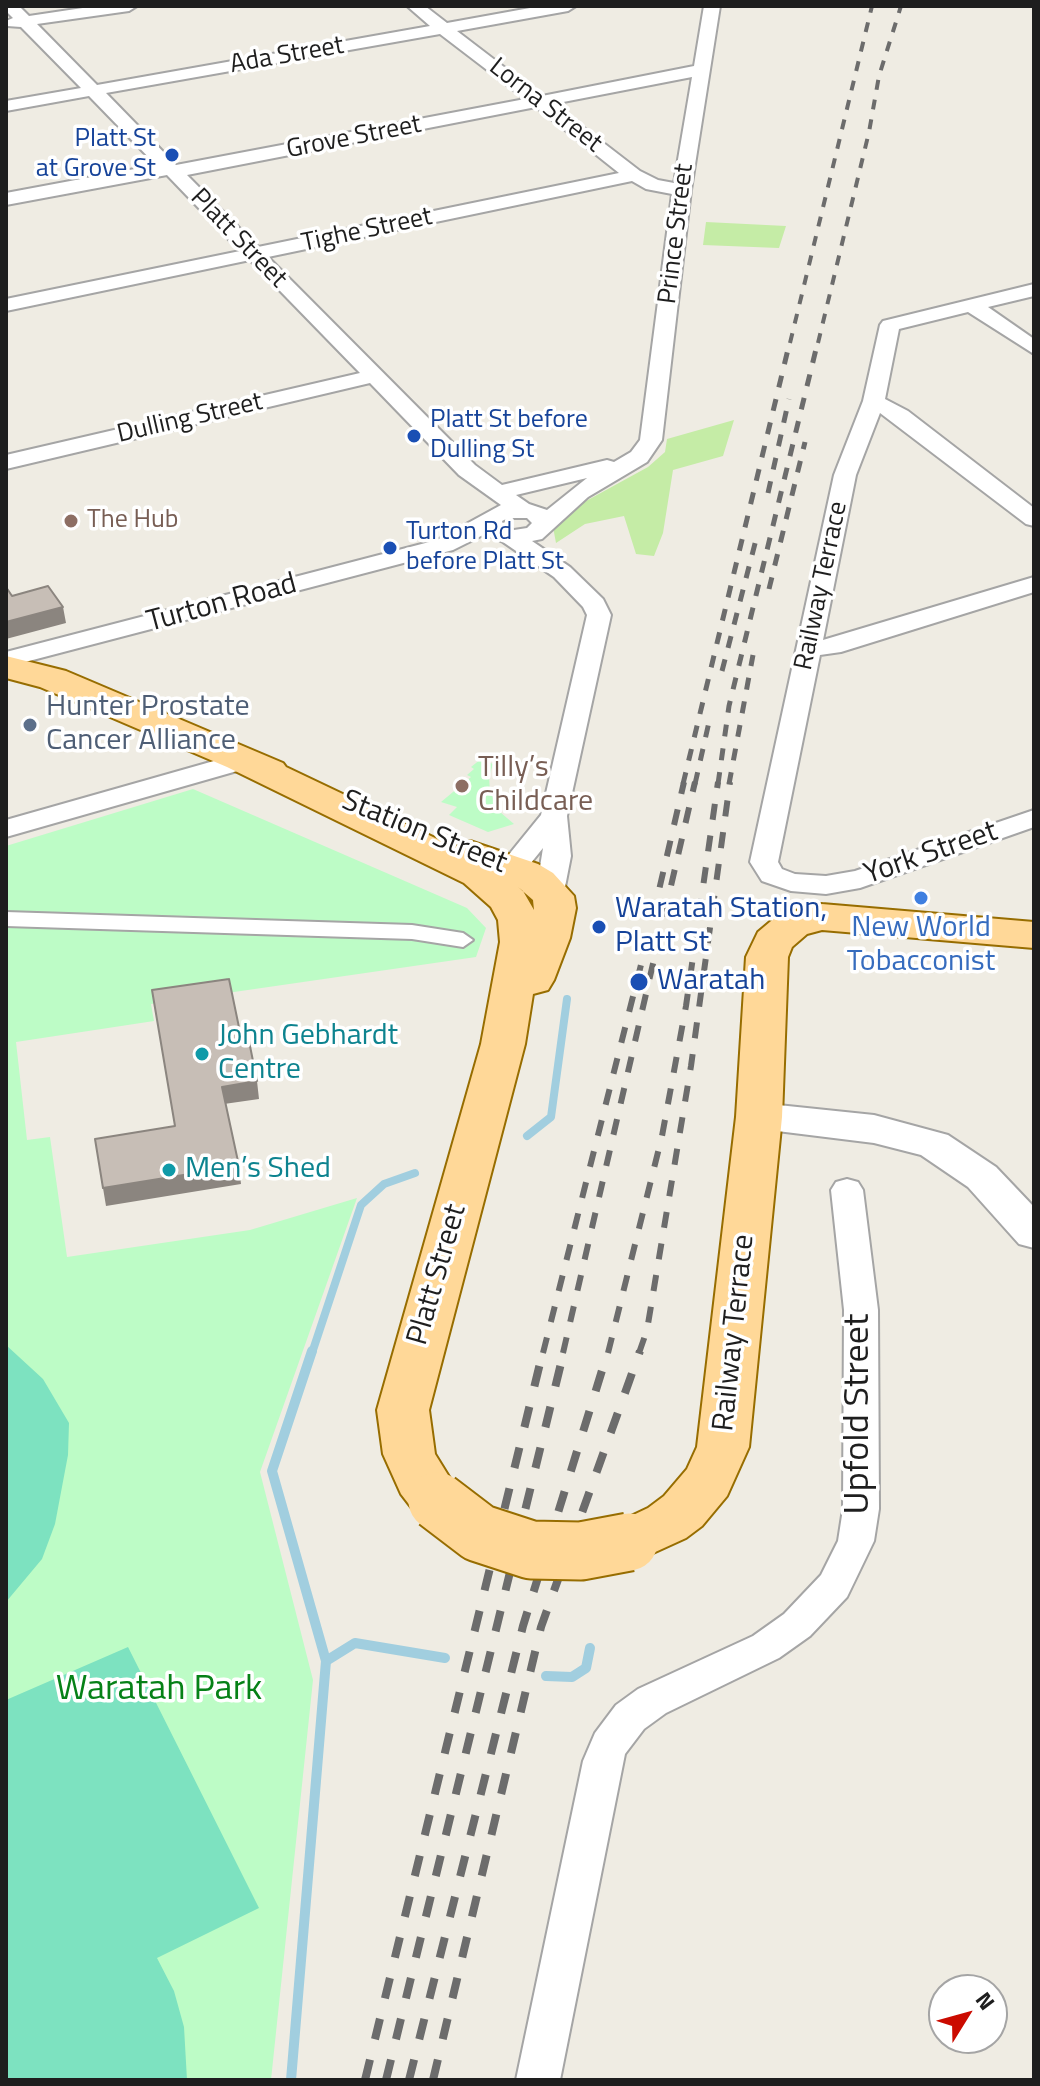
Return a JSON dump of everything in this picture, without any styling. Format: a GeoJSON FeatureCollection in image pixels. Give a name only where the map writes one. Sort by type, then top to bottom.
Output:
{"type":"FeatureCollection","features":[{"type":"Feature","properties":{"kind":"main road","name":"Station Street"},"geometry":{"type":"LineString","coordinates":[[6,667],[53,679],[242,761],[512,868],[550,892]]}},
{"type":"Feature","properties":{"kind":"main road","name":"Station Street"},"geometry":{"type":"LineString","coordinates":[[242,761],[478,874],[513,907],[530,943]]}},
{"type":"Feature","properties":{"kind":"main road"},"geometry":{"type":"LineString","coordinates":[[512,868],[512,879],[528,904],[530,943]]}},
{"type":"Feature","properties":{"kind":"main road"},"geometry":{"type":"LineString","coordinates":[[530,943],[555,904],[550,892]]}},
{"type":"Feature","properties":{"kind":"main road","name":"Railway Terrace"},"geometry":{"type":"LineString","coordinates":[[437,1501],[479,1533],[531,1550],[581,1551],[629,1542],[658,1529],[683,1511],[708,1481],[723,1447],[759,1117],[767,957],[773,941],[785,929],[802,921],[832,917],[1034,935]]}},
{"type":"Feature","properties":{"kind":"main road","name":"Platt Street"},"geometry":{"type":"LineString","coordinates":[[437,1501],[420,1479],[409,1454],[403,1410],[530,943]]}},
{"type":"Feature","properties":{"kind":"street","name":"Platt Street"},"geometry":{"type":"LineString","coordinates":[[10,6],[467,470],[534,517]]}},
{"type":"Feature","properties":{"kind":"street"},"geometry":{"type":"LineString","coordinates":[[6,24],[129,6]]}},
{"type":"Feature","properties":{"kind":"street","name":"Lorna Street"},"geometry":{"type":"LineString","coordinates":[[415,6],[634,175],[653,185],[682,190]]}},
{"type":"Feature","properties":{"kind":"street","name":"Ada Street"},"geometry":{"type":"LineString","coordinates":[[6,106],[568,6]]}},
{"type":"Feature","properties":{"kind":"street","name":"Prince Street"},"geometry":{"type":"LineString","coordinates":[[636,459],[652,436],[682,190],[712,6]]}},
{"type":"Feature","properties":{"kind":"street","name":"Grove Street"},"geometry":{"type":"LineString","coordinates":[[6,199],[171,170],[187,170],[701,70]]}},
{"type":"Feature","properties":{"kind":"street","name":"Tighe Street"},"geometry":{"type":"LineString","coordinates":[[6,305],[634,175]]}},
{"type":"Feature","properties":{"kind":"street"},"geometry":{"type":"LineString","coordinates":[[971,305],[1034,290]]}},
{"type":"Feature","properties":{"kind":"street"},"geometry":{"type":"LineString","coordinates":[[971,305],[1034,348]]}},
{"type":"Feature","properties":{"kind":"street","name":"Railway Terrace"},"geometry":{"type":"LineString","coordinates":[[826,885],[791,882],[772,875],[764,862],[845,475],[874,401],[890,325],[971,305]]}},
{"type":"Feature","properties":{"kind":"street","name":"Dulling Street"},"geometry":{"type":"LineString","coordinates":[[6,462],[374,376]]}},
{"type":"Feature","properties":{"kind":"street"},"geometry":{"type":"LineString","coordinates":[[874,401],[900,416],[1034,519]]}},
{"type":"Feature","properties":{"kind":"street"},"geometry":{"type":"LineString","coordinates":[[569,578],[534,517],[636,459]]}},
{"type":"Feature","properties":{"kind":"street"},"geometry":{"type":"LineString","coordinates":[[496,493],[636,459]]}},
{"type":"Feature","properties":{"kind":"street","name":"Platt Street"},"geometry":{"type":"LineString","coordinates":[[467,470],[491,519]]}},
{"type":"Feature","properties":{"kind":"street","name":"Turton Road"},"geometry":{"type":"LineString","coordinates":[[6,660],[438,547],[464,537],[504,511],[534,517],[534,534],[438,547]]}},
{"type":"Feature","properties":{"kind":"street"},"geometry":{"type":"LineString","coordinates":[[491,519],[492,529],[569,578],[594,604],[599,619],[554,816],[557,856],[550,892]]}},
{"type":"Feature","properties":{"kind":"street"},"geometry":{"type":"LineString","coordinates":[[809,649],[832,647],[1034,584]]}},
{"type":"Feature","properties":{"kind":"street"},"geometry":{"type":"LineString","coordinates":[[6,829],[242,761]]}},
{"type":"Feature","properties":{"kind":"street"},"geometry":{"type":"LineString","coordinates":[[512,868],[554,816]]}},
{"type":"Feature","properties":{"kind":"street","name":"York Street"},"geometry":{"type":"LineString","coordinates":[[826,885],[860,879],[1034,818]]}},
{"type":"Feature","properties":{"kind":"street"},"geometry":{"type":"LineString","coordinates":[[6,919],[412,932],[463,940]]}},
{"type":"Feature","properties":{"kind":"street"},"geometry":{"type":"LineString","coordinates":[[759,1117],[874,1129],[934,1145],[982,1177],[1034,1233]]}},
{"type":"Feature","properties":{"kind":"street","name":"Upfold Street"},"geometry":{"type":"LineString","coordinates":[[538,2080],[603,1761],[609,1745],[624,1723],[652,1701],[766,1647],[797,1625],[834,1586],[856,1541],[861,1509],[861,1310],[847,1190]]}},
{"type":"Feature","properties":{"kind":"green space"},"geometry":{"type":"Polygon","coordinates":[[[706,222],[786,226],[779,248],[703,245],[706,222]]]}},
{"type":"Feature","properties":{"kind":"green space"},"geometry":{"type":"Polygon","coordinates":[[[734,420],[723,456],[673,470],[663,533],[654,556],[636,554],[624,516],[585,524],[556,543],[553,527],[566,512],[648,467],[665,452],[667,439],[734,420]]]}},
{"type":"Feature","properties":{"kind":"green space"},"geometry":{"type":"Polygon","coordinates":[[[481,759],[493,764],[489,777],[490,792],[500,812],[514,824],[488,832],[449,815],[457,807],[441,802],[471,777],[467,775],[474,769],[471,767],[481,759]]]}},
{"type":"Feature","properties":{"kind":"green space","name":"Waratah Park"},"geometry":{"type":"Polygon","coordinates":[[[193,789],[467,908],[486,928],[476,957],[151,1004],[154,1021],[16,1042],[27,1140],[50,1137],[67,1257],[250,1230],[357,1198],[260,1472],[313,1680],[271,2080],[6,2080],[6,846],[193,789]]]}},
{"type":"Feature","properties":{"kind":"green space"},"geometry":{"type":"Polygon","coordinates":[[[6,1345],[43,1379],[69,1423],[68,1455],[55,1524],[42,1559],[6,1602],[6,1345]]]}},
{"type":"Feature","properties":{"kind":"green space"},"geometry":{"type":"Polygon","coordinates":[[[128,1647],[259,1908],[157,1958],[174,1991],[184,2027],[187,2080],[6,2080],[6,1700],[128,1647]]]}},
{"type":"Feature","properties":{"kind":"building"},"geometry":{"type":"Polygon","coordinates":[[[48,586],[63,607],[6,622],[6,587],[12,596],[48,586]]]}},
{"type":"Feature","properties":{"kind":"building"},"geometry":{"type":"Polygon","coordinates":[[[229,979],[241,1037],[248,1036],[257,1081],[222,1087],[239,1166],[103,1188],[95,1139],[175,1126],[152,990],[229,979]]]}},
{"type":"Feature","properties":{"kind":"waterway"},"geometry":{"type":"LineString","coordinates":[[527,1136],[551,1117],[567,999]]}},
{"type":"Feature","properties":{"kind":"waterway"},"geometry":{"type":"LineString","coordinates":[[312,1353],[361,1205],[384,1184],[415,1173]]}},
{"type":"Feature","properties":{"kind":"waterway"},"geometry":{"type":"LineString","coordinates":[[312,1351],[272,1471],[326,1661]]}},
{"type":"Feature","properties":{"kind":"waterway"},"geometry":{"type":"LineString","coordinates":[[326,1661],[355,1643],[445,1658]]}},
{"type":"Feature","properties":{"kind":"waterway"},"geometry":{"type":"LineString","coordinates":[[546,1676],[572,1677],[586,1668],[590,1648]]}},
{"type":"Feature","properties":{"kind":"waterway"},"geometry":{"type":"LineString","coordinates":[[291,2080],[326,1661]]}},
{"type":"Feature","properties":{"kind":"railway"},"geometry":{"type":"LineString","coordinates":[[790,343],[872,6]]}},
{"type":"Feature","properties":{"kind":"railway"},"geometry":{"type":"LineString","coordinates":[[818,343],[869,132],[879,76],[901,6]]}},
{"type":"Feature","properties":{"kind":"railway"},"geometry":{"type":"LineString","coordinates":[[683,784],[790,341]]}},
{"type":"Feature","properties":{"kind":"railway"},"geometry":{"type":"LineString","coordinates":[[718,784],[729,706],[818,341]]}},
{"type":"Feature","properties":{"kind":"railway"},"geometry":{"type":"LineString","coordinates":[[768,493],[789,399]]}},
{"type":"Feature","properties":{"kind":"railway"},"geometry":{"type":"LineString","coordinates":[[769,589],[805,442]]}},
{"type":"Feature","properties":{"kind":"railway"},"geometry":{"type":"LineString","coordinates":[[722,671],[758,532]]}},
{"type":"Feature","properties":{"kind":"railway"},"geometry":{"type":"LineString","coordinates":[[729,784],[753,655]]}},
{"type":"Feature","properties":{"kind":"railway"},"geometry":{"type":"LineString","coordinates":[[695,784],[709,722]]}},
{"type":"Feature","properties":{"kind":"railway"},"geometry":{"type":"LineString","coordinates":[[543,1353],[684,782]]}},
{"type":"Feature","properties":{"kind":"railway"},"geometry":{"type":"LineString","coordinates":[[563,1353],[695,782]]}},
{"type":"Feature","properties":{"kind":"railway"},"geometry":{"type":"LineString","coordinates":[[608,1353],[662,1136],[686,1006],[718,782]]}},
{"type":"Feature","properties":{"kind":"railway"},"geometry":{"type":"LineString","coordinates":[[639,1353],[647,1330],[691,1066],[730,782]]}},
{"type":"Feature","properties":{"kind":"railway"},"geometry":{"type":"LineString","coordinates":[[365,2080],[543,1351]]}},
{"type":"Feature","properties":{"kind":"railway"},"geometry":{"type":"LineString","coordinates":[[386,2080],[564,1351]]}},
{"type":"Feature","properties":{"kind":"railway"},"geometry":{"type":"LineString","coordinates":[[409,2080],[523,1626],[608,1351]]}},
{"type":"Feature","properties":{"kind":"railway"},"geometry":{"type":"LineString","coordinates":[[433,2080],[541,1627],[640,1351]]}},
{"type":"Feature","properties":{"kind":"place","name":"Platt St at Grove St"},"geometry":{"type":"Point","coordinates":[172,155]}},
{"type":"Feature","properties":{"kind":"place","name":"Platt St before Dulling St"},"geometry":{"type":"Point","coordinates":[414,436]}},
{"type":"Feature","properties":{"kind":"place","name":"The Hub"},"geometry":{"type":"Point","coordinates":[71,521]}},
{"type":"Feature","properties":{"kind":"place","name":"Turton Rd before Platt St"},"geometry":{"type":"Point","coordinates":[390,548]}},
{"type":"Feature","properties":{"kind":"place","name":"Hunter Prostate Cancer Alliance"},"geometry":{"type":"Point","coordinates":[30,725]}},
{"type":"Feature","properties":{"kind":"place","name":"Tilly’s Childcare"},"geometry":{"type":"Point","coordinates":[462,786]}},
{"type":"Feature","properties":{"kind":"place","name":"New World Tobacconist"},"geometry":{"type":"Point","coordinates":[921,898]}},
{"type":"Feature","properties":{"kind":"place","name":"Waratah Station, Platt St"},"geometry":{"type":"Point","coordinates":[599,927]}},
{"type":"Feature","properties":{"kind":"place","name":"Waratah"},"geometry":{"type":"Point","coordinates":[639,982]}},
{"type":"Feature","properties":{"kind":"place","name":"John Gebhardt Centre"},"geometry":{"type":"Point","coordinates":[202,1054]}},
{"type":"Feature","properties":{"kind":"place","name":"Men’s Shed"},"geometry":{"type":"Point","coordinates":[169,1170]}}]}
